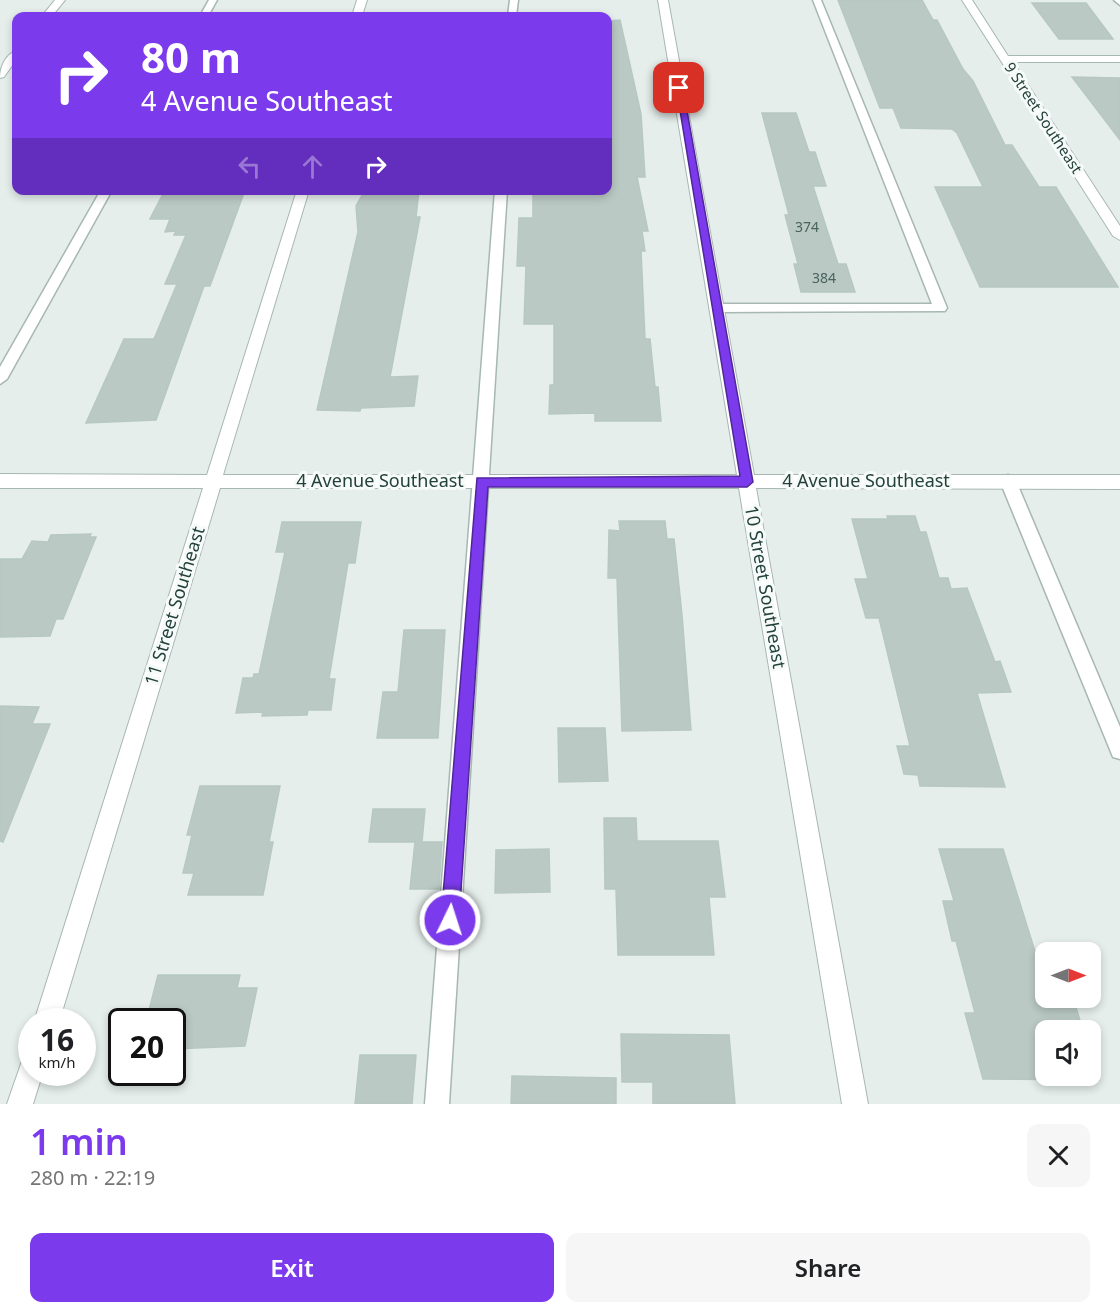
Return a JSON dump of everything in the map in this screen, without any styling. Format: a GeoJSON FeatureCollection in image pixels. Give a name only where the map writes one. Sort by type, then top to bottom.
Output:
{"type":"FeatureCollection","features":[{"type":"Feature","properties":{"kind":"street"},"geometry":{"type":"LineString","coordinates":[[50,12],[60,0]]}},
{"type":"Feature","properties":{"kind":"street","name":"10 Street Southeast"},"geometry":{"type":"LineString","coordinates":[[663,0],[855,1104]]}},
{"type":"Feature","properties":{"kind":"street","name":"9 Street Southeast"},"geometry":{"type":"LineString","coordinates":[[967,0],[1120,236]]}},
{"type":"Feature","properties":{"kind":"street"},"geometry":{"type":"LineString","coordinates":[[0,75],[11,59]]}},
{"type":"Feature","properties":{"kind":"street"},"geometry":{"type":"LineString","coordinates":[[1005,59],[1120,59]]}},
{"type":"Feature","properties":{"kind":"street","name":"11 Street Southeast"},"geometry":{"type":"LineString","coordinates":[[50,1008],[301,195]]}},
{"type":"Feature","properties":{"kind":"street","name":"4 Avenue Southeast"},"geometry":{"type":"LineString","coordinates":[[0,481],[1120,482]]}},
{"type":"Feature","properties":{"kind":"street"},"geometry":{"type":"LineString","coordinates":[[20,1104],[26,1086]]}},
{"type":"Feature","properties":{"kind":"lane"},"geometry":{"type":"LineString","coordinates":[[717,308],[940,308],[817,0]]}},
{"type":"Feature","properties":{"kind":"lane"},"geometry":{"type":"LineString","coordinates":[[0,379],[104,195]]}},
{"type":"Feature","properties":{"kind":"lane"},"geometry":{"type":"LineString","coordinates":[[437,1104],[501,195]]}},
{"type":"Feature","properties":{"kind":"lane"},"geometry":{"type":"LineString","coordinates":[[1008,482],[1120,750]]}},
{"type":"Feature","properties":{"kind":"building"},"geometry":{"type":"Polygon","coordinates":[[[838,0],[922,0],[933,20],[937,20],[963,69],[973,81],[1005,145],[1012,145],[1039,187],[1056,187],[1118,287],[980,287],[935,187],[983,187],[957,133],[952,129],[901,128],[893,108],[880,108],[838,0]]]}},
{"type":"Feature","properties":{"kind":"building"},"geometry":{"type":"Polygon","coordinates":[[[1032,3],[1086,3],[1113,39],[1059,39],[1032,3]]]}},
{"type":"Feature","properties":{"kind":"building"},"geometry":{"type":"Polygon","coordinates":[[[620,20],[641,114],[645,177],[637,177],[648,231],[642,231],[645,251],[641,251],[645,339],[650,339],[661,421],[595,421],[595,413],[549,414],[550,385],[554,385],[554,324],[524,324],[526,266],[517,266],[519,218],[533,218],[533,195],[612,195],[612,21],[620,20]]]}},
{"type":"Feature","properties":{"kind":"building"},"geometry":{"type":"Polygon","coordinates":[[[1072,77],[1120,78],[1120,140],[1072,77]]]}},
{"type":"Feature","properties":{"kind":"building"},"geometry":{"type":"Polygon","coordinates":[[[762,113],[796,113],[809,152],[815,152],[826,186],[813,186],[838,264],[846,264],[855,292],[801,292],[794,264],[798,264],[785,215],[789,215],[762,113]]]}},
{"type":"Feature","properties":{"kind":"building"},"geometry":{"type":"Polygon","coordinates":[[[162,195],[243,195],[210,286],[204,286],[156,420],[86,423],[124,339],[154,339],[177,284],[165,284],[186,235],[174,235],[176,231],[165,232],[170,219],[150,219],[162,195]]]}},
{"type":"Feature","properties":{"kind":"building"},"geometry":{"type":"Polygon","coordinates":[[[362,195],[418,195],[416,217],[420,217],[390,377],[418,376],[414,406],[361,408],[360,411],[317,410],[358,232],[356,206],[362,195]]]}},
{"type":"Feature","properties":{"kind":"building"},"geometry":{"type":"Polygon","coordinates":[[[887,516],[915,516],[920,532],[926,532],[939,578],[948,578],[951,589],[967,588],[995,662],[1000,661],[1011,692],[977,693],[1005,787],[920,786],[918,775],[904,774],[897,746],[910,746],[879,618],[866,618],[855,579],[868,579],[852,519],[888,519],[887,516]]]}},
{"type":"Feature","properties":{"kind":"building"},"geometry":{"type":"Polygon","coordinates":[[[619,521],[665,521],[667,539],[674,539],[691,730],[622,731],[617,578],[608,578],[609,530],[620,531],[619,521]]]}},
{"type":"Feature","properties":{"kind":"building"},"geometry":{"type":"Polygon","coordinates":[[[282,522],[361,522],[355,563],[348,563],[329,679],[335,679],[331,710],[308,710],[307,715],[262,716],[263,712],[236,713],[243,678],[253,678],[254,674],[259,674],[285,552],[276,552],[282,522]]]}},
{"type":"Feature","properties":{"kind":"building"},"geometry":{"type":"Polygon","coordinates":[[[91,534],[89,537],[96,537],[63,619],[56,619],[50,636],[0,637],[0,559],[22,559],[32,541],[48,542],[51,535],[91,534]]]}},
{"type":"Feature","properties":{"kind":"building"},"geometry":{"type":"Polygon","coordinates":[[[404,630],[445,630],[438,738],[377,738],[383,692],[398,692],[404,630]]]}},
{"type":"Feature","properties":{"kind":"building"},"geometry":{"type":"Polygon","coordinates":[[[0,706],[39,707],[32,724],[50,724],[3,842],[0,841],[0,706]]]}},
{"type":"Feature","properties":{"kind":"building"},"geometry":{"type":"Polygon","coordinates":[[[558,728],[605,728],[608,781],[559,782],[558,728]]]}},
{"type":"Feature","properties":{"kind":"building"},"geometry":{"type":"Polygon","coordinates":[[[200,786],[280,786],[269,842],[273,842],[263,895],[188,895],[194,873],[183,873],[192,835],[187,835],[200,786]]]}},
{"type":"Feature","properties":{"kind":"building"},"geometry":{"type":"Polygon","coordinates":[[[373,809],[425,809],[422,842],[442,842],[439,889],[410,889],[415,842],[369,842],[373,809]]]}},
{"type":"Feature","properties":{"kind":"building"},"geometry":{"type":"Polygon","coordinates":[[[604,818],[636,818],[637,841],[718,841],[725,897],[709,897],[714,955],[618,955],[616,889],[605,889],[604,818]]]}},
{"type":"Feature","properties":{"kind":"building"},"geometry":{"type":"Polygon","coordinates":[[[549,849],[550,892],[495,893],[496,850],[549,849]]]}},
{"type":"Feature","properties":{"kind":"building"},"geometry":{"type":"Polygon","coordinates":[[[939,849],[1003,849],[1035,951],[1035,1008],[1076,1008],[1080,1020],[1035,1020],[1035,1079],[983,1079],[965,1013],[975,1013],[956,941],[952,941],[943,901],[954,901],[939,849]]]}},
{"type":"Feature","properties":{"kind":"building"},"geometry":{"type":"Polygon","coordinates":[[[158,975],[240,975],[237,988],[257,988],[245,1046],[186,1048],[186,1008],[150,1008],[158,975]]]}},
{"type":"Feature","properties":{"kind":"building"},"geometry":{"type":"Polygon","coordinates":[[[621,1034],[729,1035],[735,1104],[653,1104],[653,1082],[622,1082],[621,1034]]]}},
{"type":"Feature","properties":{"kind":"building"},"geometry":{"type":"Polygon","coordinates":[[[360,1055],[416,1055],[412,1104],[355,1104],[360,1055]]]}},
{"type":"Feature","properties":{"kind":"building"},"geometry":{"type":"Polygon","coordinates":[[[512,1076],[616,1078],[616,1104],[511,1104],[512,1076]]]}},
{"type":"Feature","properties":{"kind":"route"},"geometry":{"type":"LineString","coordinates":[[450,920],[482,482],[747,482],[679,88]]}}]}
